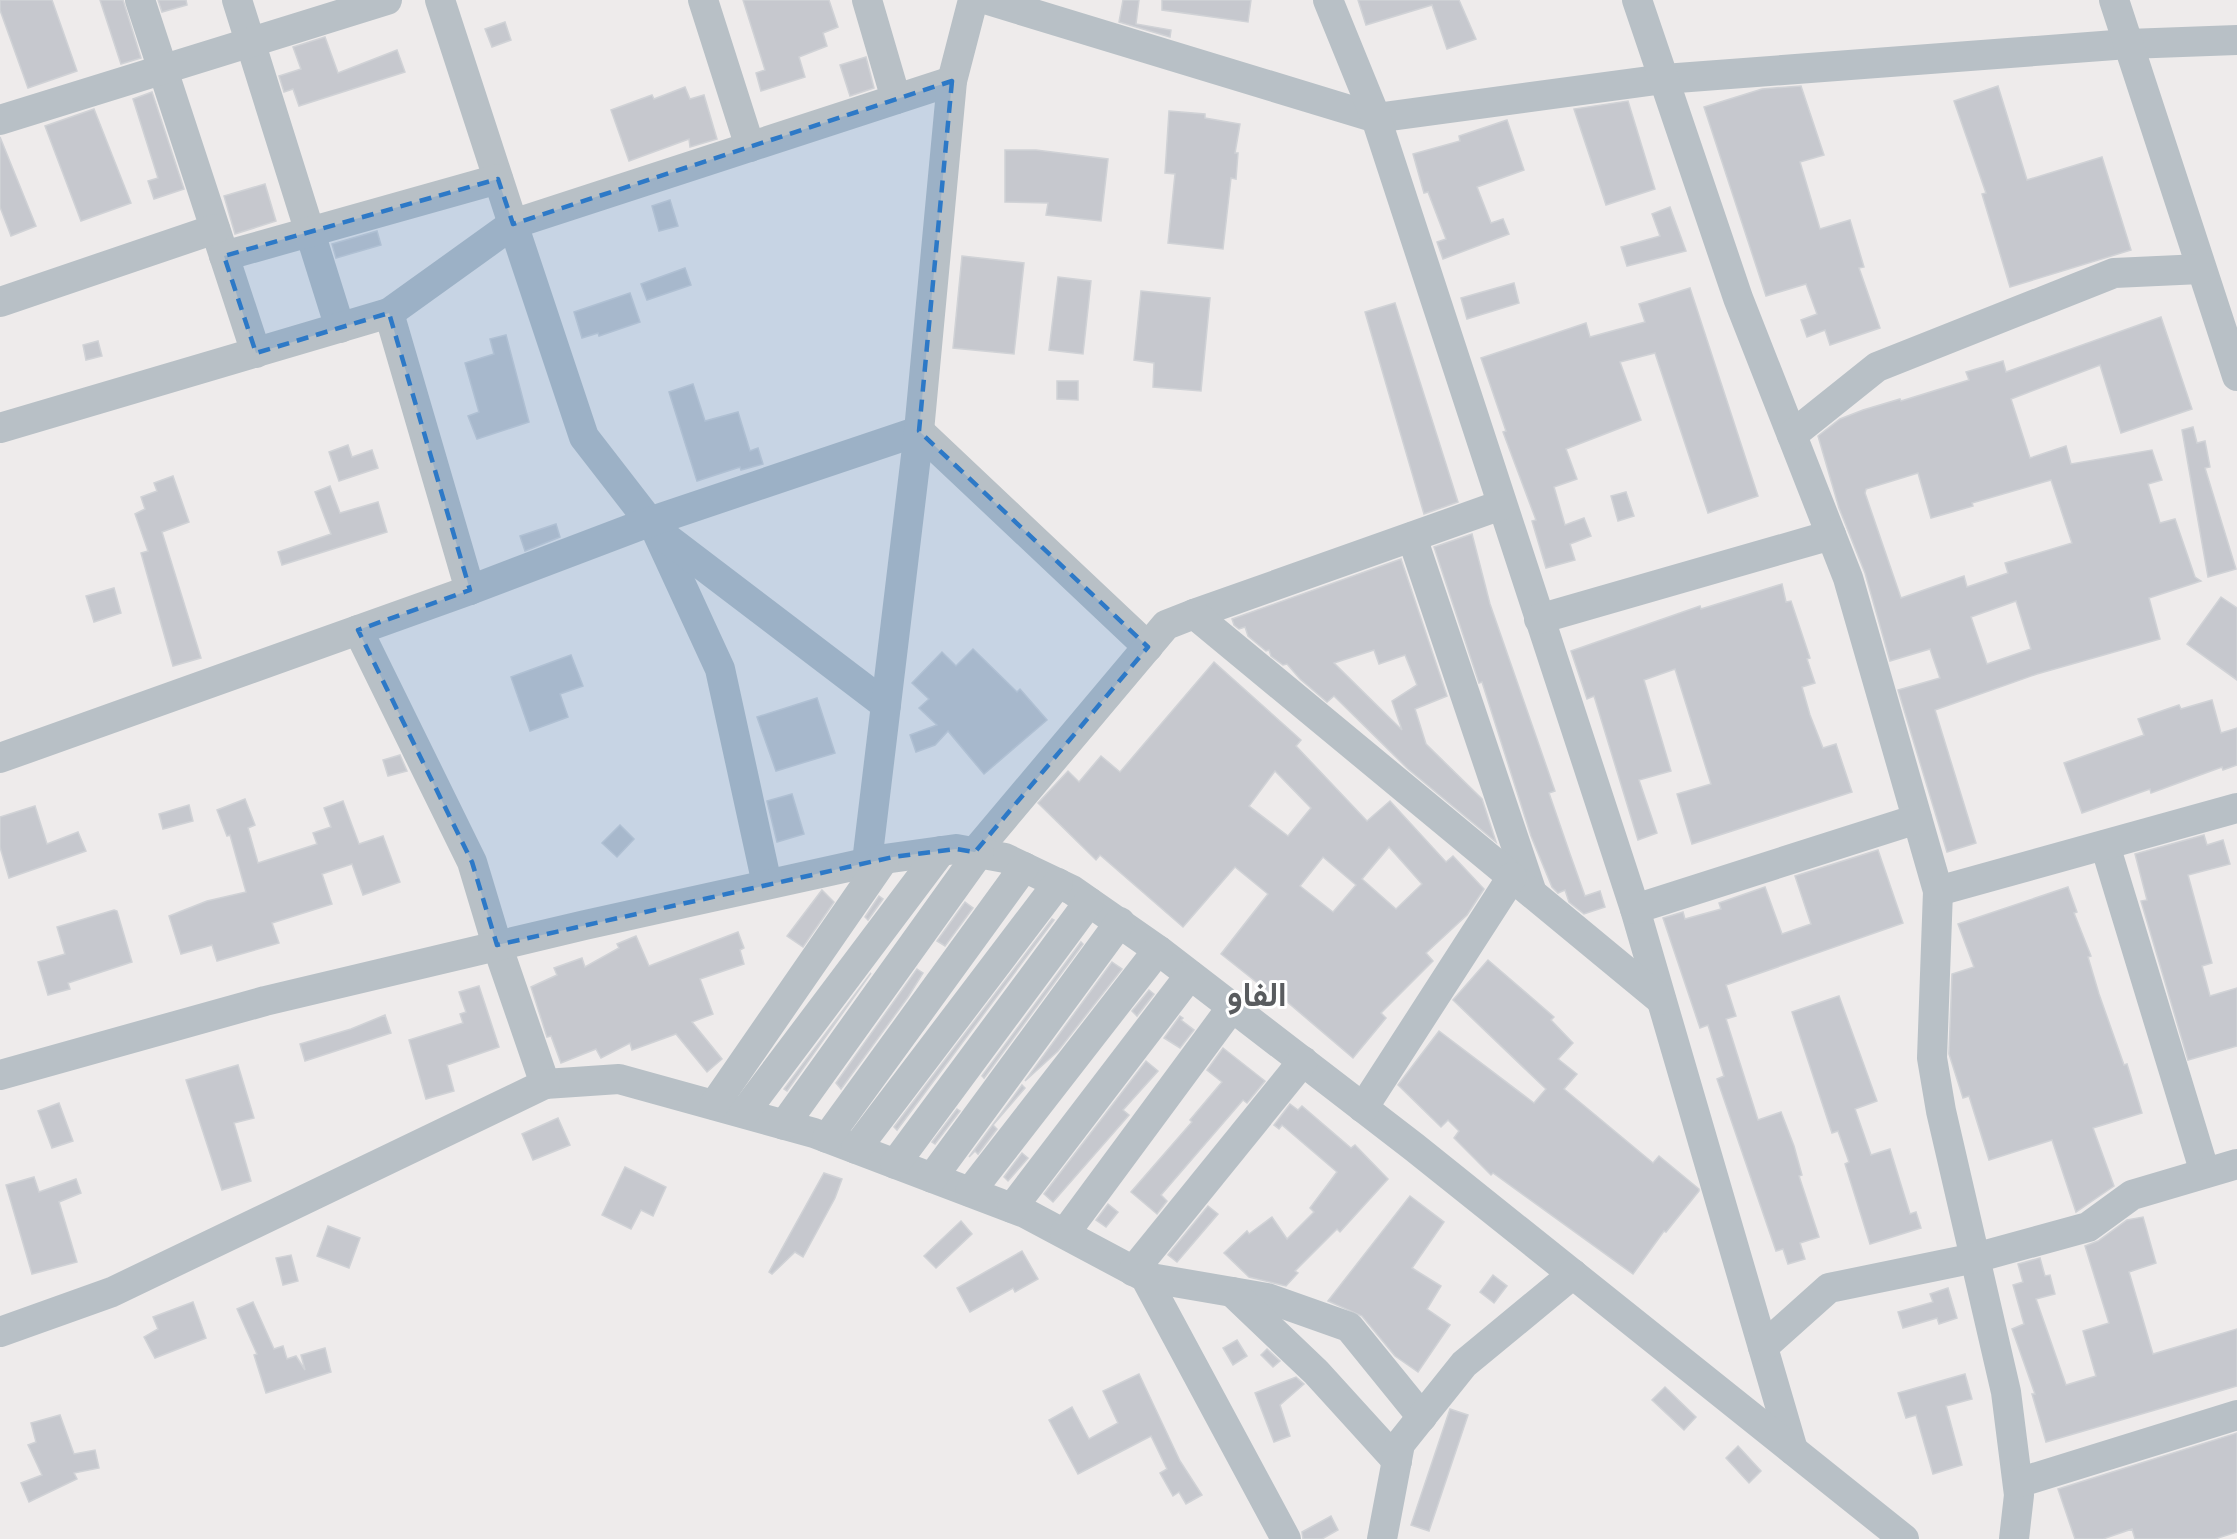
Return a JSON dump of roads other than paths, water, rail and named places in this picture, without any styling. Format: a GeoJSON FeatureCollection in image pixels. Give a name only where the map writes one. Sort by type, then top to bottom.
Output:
{"type":"FeatureCollection","features":[{"type":"Feature","properties":{"kind":"street"},"geometry":{"type":"LineString","coordinates":[[140,0],[256,352]]}},
{"type":"Feature","properties":{"kind":"street"},"geometry":{"type":"LineString","coordinates":[[237,0],[340,328]]}},
{"type":"Feature","properties":{"kind":"street"},"geometry":{"type":"LineString","coordinates":[[0,120],[387,0]]}},
{"type":"Feature","properties":{"kind":"street"},"geometry":{"type":"LineString","coordinates":[[440,0],[584,437],[652,526],[720,669],[767,884]]}},
{"type":"Feature","properties":{"kind":"street"},"geometry":{"type":"LineString","coordinates":[[703,0],[750,147]]}},
{"type":"Feature","properties":{"kind":"street"},"geometry":{"type":"LineString","coordinates":[[867,0],[897,99]]}},
{"type":"Feature","properties":{"kind":"street"},"geometry":{"type":"LineString","coordinates":[[714,1105],[876,860],[886,705],[919,431],[952,81],[973,0]]}},
{"type":"Feature","properties":{"kind":"street"},"geometry":{"type":"LineString","coordinates":[[988,0],[1376,118],[1664,79],[2128,44],[2237,40]]}},
{"type":"Feature","properties":{"kind":"street"},"geometry":{"type":"LineString","coordinates":[[1328,0],[1376,118],[1635,909],[1793,1450]]}},
{"type":"Feature","properties":{"kind":"street"},"geometry":{"type":"LineString","coordinates":[[1637,0],[1738,298],[1848,579],[1938,891],[1932,1058],[1941,1111],[2006,1392],[2019,1495],[2014,1539]]}},
{"type":"Feature","properties":{"kind":"street"},"geometry":{"type":"LineString","coordinates":[[2114,0],[2237,376]]}},
{"type":"Feature","properties":{"kind":"street"},"geometry":{"type":"LineString","coordinates":[[0,428],[389,313],[513,224],[952,81]]}},
{"type":"Feature","properties":{"kind":"street"},"geometry":{"type":"LineString","coordinates":[[0,302],[219,242],[310,232],[498,179]]}},
{"type":"Feature","properties":{"kind":"street"},"geometry":{"type":"LineString","coordinates":[[1792,435],[1877,367],[2114,273],[2201,269]]}},
{"type":"Feature","properties":{"kind":"street"},"geometry":{"type":"LineString","coordinates":[[389,313],[470,590]]}},
{"type":"Feature","properties":{"kind":"street"},"geometry":{"type":"LineString","coordinates":[[0,758],[919,431]]}},
{"type":"Feature","properties":{"kind":"street"},"geometry":{"type":"LineString","coordinates":[[919,431],[1148,647]]}},
{"type":"Feature","properties":{"kind":"street"},"geometry":{"type":"LineString","coordinates":[[784,1125],[977,853],[1167,625],[1501,505]]}},
{"type":"Feature","properties":{"kind":"street"},"geometry":{"type":"LineString","coordinates":[[652,526],[886,705]]}},
{"type":"Feature","properties":{"kind":"street"},"geometry":{"type":"LineString","coordinates":[[1539,619],[1831,536]]}},
{"type":"Feature","properties":{"kind":"street"},"geometry":{"type":"LineString","coordinates":[[1412,537],[1522,885]]}},
{"type":"Feature","properties":{"kind":"street"},"geometry":{"type":"LineString","coordinates":[[1194,614],[1661,1000]]}},
{"type":"Feature","properties":{"kind":"street"},"geometry":{"type":"LineString","coordinates":[[358,630],[472,862],[497,945],[545,1084]]}},
{"type":"Feature","properties":{"kind":"street"},"geometry":{"type":"LineString","coordinates":[[1938,891],[2237,808]]}},
{"type":"Feature","properties":{"kind":"street"},"geometry":{"type":"LineString","coordinates":[[1635,909],[1917,819]]}},
{"type":"Feature","properties":{"kind":"street"},"geometry":{"type":"LineString","coordinates":[[2105,845],[2205,1173]]}},
{"type":"Feature","properties":{"kind":"street"},"geometry":{"type":"LineString","coordinates":[[0,1075],[265,1001],[497,945],[876,860],[956,849],[1005,858],[1058,884],[1120,922],[1232,1006],[1363,1107],[1904,1539]]}},
{"type":"Feature","properties":{"kind":"street"},"geometry":{"type":"LineString","coordinates":[[744,1113],[941,851]]}},
{"type":"Feature","properties":{"kind":"street"},"geometry":{"type":"LineString","coordinates":[[827,1138],[1024,867]]}},
{"type":"Feature","properties":{"kind":"street"},"geometry":{"type":"LineString","coordinates":[[855,1149],[1058,884]]}},
{"type":"Feature","properties":{"kind":"street"},"geometry":{"type":"LineString","coordinates":[[1363,1107],[1522,885]]}},
{"type":"Feature","properties":{"kind":"street"},"geometry":{"type":"LineString","coordinates":[[895,1164],[1089,902]]}},
{"type":"Feature","properties":{"kind":"street"},"geometry":{"type":"LineString","coordinates":[[932,1178],[1120,922]]}},
{"type":"Feature","properties":{"kind":"street"},"geometry":{"type":"LineString","coordinates":[[970,1192],[1158,950]]}},
{"type":"Feature","properties":{"kind":"street"},"geometry":{"type":"LineString","coordinates":[[1012,1208],[1190,975]]}},
{"type":"Feature","properties":{"kind":"street"},"geometry":{"type":"LineString","coordinates":[[1065,1233],[1232,1006]]}},
{"type":"Feature","properties":{"kind":"street"},"geometry":{"type":"LineString","coordinates":[[1139,1274],[1303,1061]]}},
{"type":"Feature","properties":{"kind":"street"},"geometry":{"type":"LineString","coordinates":[[0,1332],[112,1292],[545,1084],[619,1079],[827,1138],[1012,1208],[1065,1233],[1139,1274],[1267,1299],[1349,1327],[1422,1417]]}},
{"type":"Feature","properties":{"kind":"street"},"geometry":{"type":"LineString","coordinates":[[1763,1347],[1829,1288],[1975,1258],[2088,1227],[2132,1195],[2237,1164]]}},
{"type":"Feature","properties":{"kind":"street"},"geometry":{"type":"LineString","coordinates":[[1139,1274],[1286,1539]]}},
{"type":"Feature","properties":{"kind":"street"},"geometry":{"type":"LineString","coordinates":[[1382,1539],[1400,1444],[1464,1364],[1573,1274]]}},
{"type":"Feature","properties":{"kind":"street"},"geometry":{"type":"LineString","coordinates":[[1232,1292],[1316,1372],[1397,1461]]}},
{"type":"Feature","properties":{"kind":"street"},"geometry":{"type":"LineString","coordinates":[[2018,1484],[2237,1415]]}},
{"type":"Feature","properties":{"kind":"district","name":"الفاو"},"geometry":{"type":"Point","coordinates":[1257,994]}}]}
